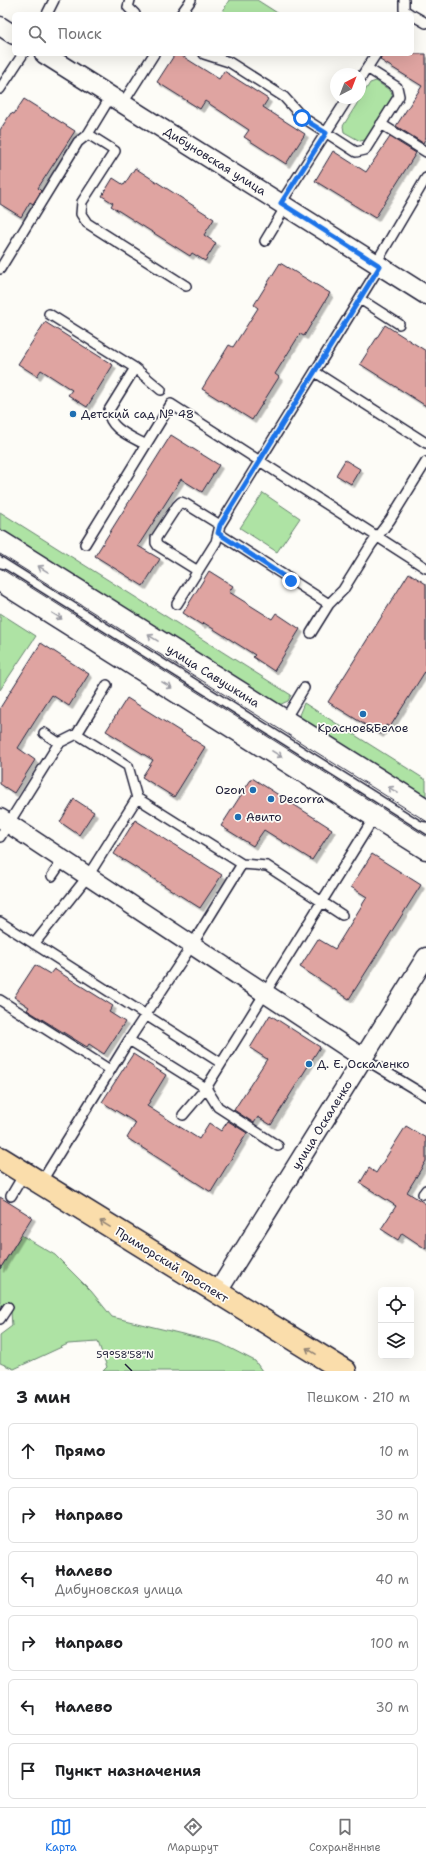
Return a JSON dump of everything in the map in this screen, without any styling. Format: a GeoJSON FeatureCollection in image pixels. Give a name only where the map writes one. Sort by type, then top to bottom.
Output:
{"type":"FeatureCollection","features":[{"type":"Feature","properties":{"kind":"main road","name":"улица Савушкина"},"geometry":{"type":"LineString","coordinates":[[0,542],[426,810]]}},
{"type":"Feature","properties":{"kind":"main road"},"geometry":{"type":"LineString","coordinates":[[0,580],[426,848]]}},
{"type":"Feature","properties":{"kind":"main road","name":"Приморский проспект"},"geometry":{"type":"LineString","coordinates":[[0,1158],[340,1370]]}},
{"type":"Feature","properties":{"kind":"street"},"geometry":{"type":"LineString","coordinates":[[0,26],[12,34]]}},
{"type":"Feature","properties":{"kind":"street","name":"Дибуновская улица"},"geometry":{"type":"LineString","coordinates":[[47,56],[426,295]]}},
{"type":"Feature","properties":{"kind":"street"},"geometry":{"type":"LineString","coordinates":[[3,826],[88,876],[364,1058]]}},
{"type":"Feature","properties":{"kind":"street","name":"улица Оскаленко"},"geometry":{"type":"LineString","coordinates":[[218,1293],[426,957]]}},
{"type":"Feature","properties":{"kind":"lane"},"geometry":{"type":"LineString","coordinates":[[48,12],[54,0]]}},
{"type":"Feature","properties":{"kind":"lane"},"geometry":{"type":"LineString","coordinates":[[130,0],[128,7],[133,12]]}},
{"type":"Feature","properties":{"kind":"lane"},"geometry":{"type":"LineString","coordinates":[[182,12],[191,0]]}},
{"type":"Feature","properties":{"kind":"lane"},"geometry":{"type":"LineString","coordinates":[[404,0],[407,12]]}},
{"type":"Feature","properties":{"kind":"lane"},"geometry":{"type":"LineString","coordinates":[[414,17],[426,23]]}},
{"type":"Feature","properties":{"kind":"lane"},"geometry":{"type":"LineString","coordinates":[[0,89],[22,56]]}},
{"type":"Feature","properties":{"kind":"lane"},"geometry":{"type":"LineString","coordinates":[[1,266],[78,142],[88,134],[152,56]]}},
{"type":"Feature","properties":{"kind":"lane"},"geometry":{"type":"LineString","coordinates":[[210,56],[229,62],[284,97],[302,118],[356,152],[365,150],[399,96],[397,87],[367,68],[375,56]]}},
{"type":"Feature","properties":{"kind":"lane"},"geometry":{"type":"LineString","coordinates":[[264,241],[344,104]]}},
{"type":"Feature","properties":{"kind":"lane"},"geometry":{"type":"LineString","coordinates":[[381,124],[426,152]]}},
{"type":"Feature","properties":{"kind":"lane"},"geometry":{"type":"LineString","coordinates":[[88,134],[115,151],[82,202],[81,214],[87,224],[186,286]]}},
{"type":"Feature","properties":{"kind":"lane"},"geometry":{"type":"LineString","coordinates":[[177,604],[216,542],[220,529],[260,461],[360,299],[426,178]]}},
{"type":"Feature","properties":{"kind":"lane"},"geometry":{"type":"LineString","coordinates":[[360,299],[399,324]]}},
{"type":"Feature","properties":{"kind":"lane"},"geometry":{"type":"LineString","coordinates":[[49,314],[135,368],[161,390]]}},
{"type":"Feature","properties":{"kind":"lane"},"geometry":{"type":"LineString","coordinates":[[135,368],[109,410],[108,418],[112,424],[146,446]]}},
{"type":"Feature","properties":{"kind":"lane"},"geometry":{"type":"LineString","coordinates":[[315,372],[426,443]]}},
{"type":"Feature","properties":{"kind":"lane"},"geometry":{"type":"LineString","coordinates":[[85,544],[171,404],[426,568]]}},
{"type":"Feature","properties":{"kind":"lane"},"geometry":{"type":"LineString","coordinates":[[311,633],[329,604],[343,590],[390,520],[426,462]]}},
{"type":"Feature","properties":{"kind":"lane"},"geometry":{"type":"LineString","coordinates":[[198,571],[158,546],[156,543],[156,538],[181,502],[329,604]]}},
{"type":"Feature","properties":{"kind":"lane"},"geometry":{"type":"LineString","coordinates":[[3,826],[59,743],[77,734],[107,685]]}},
{"type":"Feature","properties":{"kind":"lane"},"geometry":{"type":"LineString","coordinates":[[284,721],[304,688]]}},
{"type":"Feature","properties":{"kind":"lane"},"geometry":{"type":"LineString","coordinates":[[44,733],[59,743]]}},
{"type":"Feature","properties":{"kind":"lane"},"geometry":{"type":"LineString","coordinates":[[77,734],[128,766],[136,798],[242,864],[267,866],[342,915]]}},
{"type":"Feature","properties":{"kind":"lane"},"geometry":{"type":"LineString","coordinates":[[34,944],[88,876],[136,798]]}},
{"type":"Feature","properties":{"kind":"lane"},"geometry":{"type":"LineString","coordinates":[[183,1115],[206,1088],[375,816]]}},
{"type":"Feature","properties":{"kind":"lane"},"geometry":{"type":"LineString","coordinates":[[52,876],[63,860]]}},
{"type":"Feature","properties":{"kind":"lane"},"geometry":{"type":"LineString","coordinates":[[11,1196],[32,1179],[110,1070],[192,945],[242,864]]}},
{"type":"Feature","properties":{"kind":"lane"},"geometry":{"type":"LineString","coordinates":[[0,922],[221,1063]]}},
{"type":"Feature","properties":{"kind":"lane"},"geometry":{"type":"LineString","coordinates":[[0,1000],[110,1070]]}},
{"type":"Feature","properties":{"kind":"lane"},"geometry":{"type":"LineString","coordinates":[[129,1040],[206,1088],[218,1107],[278,1146]]}},
{"type":"Feature","properties":{"kind":"lane"},"geometry":{"type":"LineString","coordinates":[[364,1058],[426,1096]]}},
{"type":"Feature","properties":{"kind":"lane"},"geometry":{"type":"LineString","coordinates":[[0,1319],[8,1307]]}},
{"type":"Feature","properties":{"kind":"green space"},"geometry":{"type":"Polygon","coordinates":[[[229,0],[257,0],[276,12],[223,12],[229,0]]]}},
{"type":"Feature","properties":{"kind":"green space"},"geometry":{"type":"Polygon","coordinates":[[[376,81],[391,91],[393,97],[365,140],[360,141],[344,132],[343,126],[357,104],[366,104],[366,89],[370,83],[376,81]]]}},
{"type":"Feature","properties":{"kind":"green space"},"geometry":{"type":"Polygon","coordinates":[[[263,493],[300,518],[277,552],[240,528],[263,493]]]}},
{"type":"Feature","properties":{"kind":"green space"},"geometry":{"type":"Polygon","coordinates":[[[0,512],[291,695],[288,701],[277,706],[0,531],[0,512]]]}},
{"type":"Feature","properties":{"kind":"green space"},"geometry":{"type":"Polygon","coordinates":[[[0,613],[36,636],[0,690],[0,613]]]}},
{"type":"Feature","properties":{"kind":"green space"},"geometry":{"type":"Polygon","coordinates":[[[304,703],[426,780],[426,800],[301,721],[299,715],[304,703]]]}},
{"type":"Feature","properties":{"kind":"green space"},"geometry":{"type":"Polygon","coordinates":[[[21,1235],[55,1255],[91,1291],[112,1317],[220,1343],[255,1361],[262,1371],[103,1371],[107,1367],[98,1342],[68,1344],[14,1369],[0,1363],[0,1335],[12,1326],[11,1312],[0,1305],[0,1269],[21,1235]]]}},
{"type":"Feature","properties":{"kind":"building"},"geometry":{"type":"Polygon","coordinates":[[[414,54],[426,54],[426,137],[423,143],[396,126],[422,86],[380,60],[381,56],[414,56],[414,54]]]}},
{"type":"Feature","properties":{"kind":"building"},"geometry":{"type":"Polygon","coordinates":[[[174,56],[182,56],[219,79],[224,71],[268,99],[263,107],[305,134],[286,164],[244,137],[249,130],[205,101],[200,109],[157,82],[174,56]]]}},
{"type":"Feature","properties":{"kind":"building"},"geometry":{"type":"Polygon","coordinates":[[[24,99],[75,131],[38,188],[41,191],[33,204],[30,202],[21,217],[0,204],[0,130],[11,113],[14,114],[24,99]]]}},
{"type":"Feature","properties":{"kind":"building"},"geometry":{"type":"Polygon","coordinates":[[[390,137],[416,153],[375,218],[315,181],[333,151],[366,172],[390,137]]]}},
{"type":"Feature","properties":{"kind":"building"},"geometry":{"type":"Polygon","coordinates":[[[135,168],[214,219],[204,235],[216,243],[205,261],[192,253],[190,256],[111,206],[113,203],[102,196],[113,178],[124,185],[135,168]]]}},
{"type":"Feature","properties":{"kind":"building"},"geometry":{"type":"Polygon","coordinates":[[[280,263],[330,293],[304,336],[300,334],[275,374],[279,377],[252,420],[202,389],[229,345],[233,347],[258,308],[254,305],[280,263]]]}},
{"type":"Feature","properties":{"kind":"building"},"geometry":{"type":"Polygon","coordinates":[[[45,322],[113,365],[87,407],[68,395],[72,390],[41,370],[37,376],[18,364],[45,322]]]}},
{"type":"Feature","properties":{"kind":"building"},"geometry":{"type":"Polygon","coordinates":[[[385,325],[426,351],[426,406],[360,364],[385,325]]]}},
{"type":"Feature","properties":{"kind":"building"},"geometry":{"type":"Polygon","coordinates":[[[171,435],[219,465],[202,492],[181,479],[138,546],[160,559],[143,586],[95,556],[171,435]]]}},
{"type":"Feature","properties":{"kind":"building"},"geometry":{"type":"Polygon","coordinates":[[[345,460],[360,469],[351,484],[336,475],[345,460]]]}},
{"type":"Feature","properties":{"kind":"building"},"geometry":{"type":"Polygon","coordinates":[[[209,571],[233,586],[229,592],[272,619],[276,613],[300,629],[274,671],[253,657],[255,655],[204,623],[202,625],[183,613],[209,571]]]}},
{"type":"Feature","properties":{"kind":"building"},"geometry":{"type":"Polygon","coordinates":[[[409,573],[426,584],[426,670],[390,727],[386,725],[380,734],[328,702],[409,573]]]}},
{"type":"Feature","properties":{"kind":"building"},"geometry":{"type":"Polygon","coordinates":[[[41,643],[89,674],[69,706],[52,695],[35,721],[18,748],[35,760],[14,793],[0,784],[0,708],[41,643]]]}},
{"type":"Feature","properties":{"kind":"building"},"geometry":{"type":"Polygon","coordinates":[[[127,698],[205,747],[174,797],[142,777],[153,760],[106,731],[127,698]]]}},
{"type":"Feature","properties":{"kind":"building"},"geometry":{"type":"Polygon","coordinates":[[[252,778],[332,829],[312,860],[264,830],[253,846],[221,826],[252,778]]]}},
{"type":"Feature","properties":{"kind":"building"},"geometry":{"type":"Polygon","coordinates":[[[74,799],[94,812],[79,835],[60,822],[74,799]]]}},
{"type":"Feature","properties":{"kind":"building"},"geometry":{"type":"Polygon","coordinates":[[[135,820],[222,875],[200,908],[114,854],[135,820]]]}},
{"type":"Feature","properties":{"kind":"building"},"geometry":{"type":"Polygon","coordinates":[[[372,854],[421,885],[349,999],[300,967],[318,939],[335,949],[367,897],[351,887],[372,854]]]}},
{"type":"Feature","properties":{"kind":"building"},"geometry":{"type":"Polygon","coordinates":[[[35,965],[50,974],[54,969],[113,1006],[109,1012],[125,1022],[104,1054],[89,1044],[87,1047],[27,1010],[29,1007],[14,997],[35,965]]]}},
{"type":"Feature","properties":{"kind":"building"},"geometry":{"type":"Polygon","coordinates":[[[270,1015],[320,1047],[271,1125],[258,1117],[254,1123],[234,1110],[267,1059],[250,1048],[270,1015]]]}},
{"type":"Feature","properties":{"kind":"building"},"geometry":{"type":"Polygon","coordinates":[[[133,1054],[166,1075],[147,1106],[199,1139],[209,1123],[221,1131],[228,1121],[247,1133],[211,1192],[127,1138],[136,1123],[102,1102],[133,1054]]]}},
{"type":"Feature","properties":{"kind":"building"},"geometry":{"type":"Polygon","coordinates":[[[406,1126],[426,1138],[426,1161],[407,1192],[426,1204],[426,1249],[402,1233],[398,1240],[381,1229],[396,1206],[360,1183],[369,1168],[376,1173],[406,1126]]]}},
{"type":"Feature","properties":{"kind":"building"},"geometry":{"type":"Polygon","coordinates":[[[0,1197],[32,1217],[0,1269],[0,1197]]]}},
{"type":"Feature","properties":{"kind":"tram line"},"geometry":{"type":"LineString","coordinates":[[0,554],[426,821]]}},
{"type":"Feature","properties":{"kind":"tram line"},"geometry":{"type":"LineString","coordinates":[[0,568],[426,836]]}},
{"type":"Feature","properties":{"kind":"place","name":"Детский сад № 48"},"geometry":{"type":"Point","coordinates":[73,414]}},
{"type":"Feature","properties":{"kind":"place","name":"Красное&Белое"},"geometry":{"type":"Point","coordinates":[363,714]}},
{"type":"Feature","properties":{"kind":"place","name":"Ozon"},"geometry":{"type":"Point","coordinates":[253,790]}},
{"type":"Feature","properties":{"kind":"place","name":"Decorra"},"geometry":{"type":"Point","coordinates":[271,799]}},
{"type":"Feature","properties":{"kind":"place","name":"Авито"},"geometry":{"type":"Point","coordinates":[238,817]}},
{"type":"Feature","properties":{"kind":"place","name":"Д. Е. Оскаленко"},"geometry":{"type":"Point","coordinates":[309,1064]}},
{"type":"Feature","properties":{"kind":"route"},"geometry":{"type":"LineString","coordinates":[[291,581],[218,533],[220,525],[380,266],[281,203],[326,133],[302,118]]}}]}
